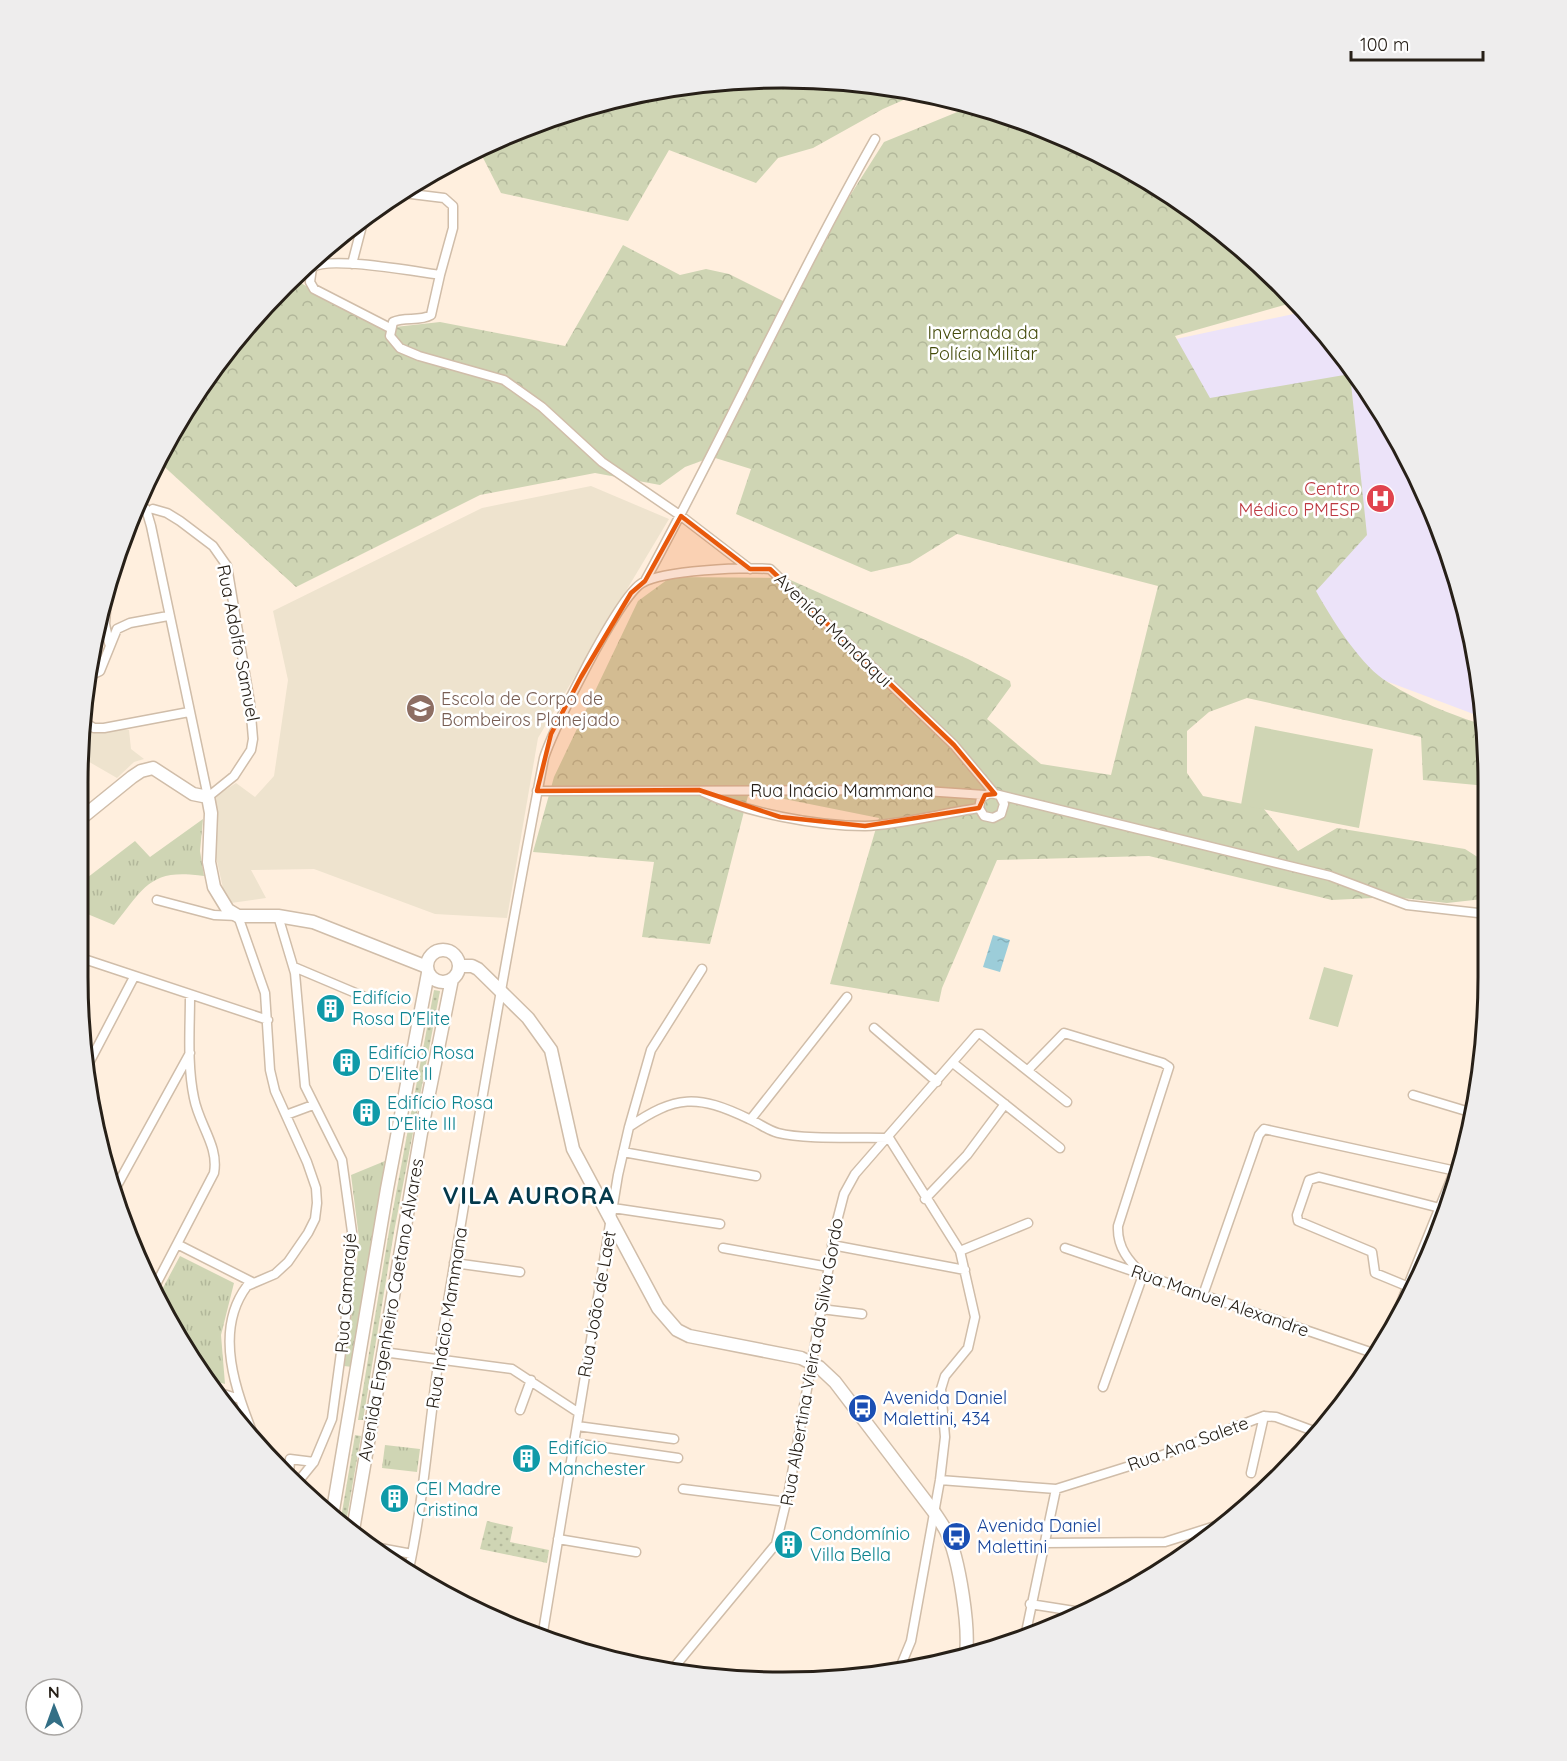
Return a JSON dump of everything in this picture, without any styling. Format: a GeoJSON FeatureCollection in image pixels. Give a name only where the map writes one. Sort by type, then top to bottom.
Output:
{"type":"FeatureCollection","features":[{"type":"Feature","properties":{"kind":"street"},"geometry":{"type":"LineString","coordinates":[[537,791],[544,758],[561,715],[631,593],[645,581],[681,516],[818,241],[875,139]]}},
{"type":"Feature","properties":{"kind":"street"},"geometry":{"type":"LineString","coordinates":[[415,195],[451,201],[453,228],[431,315],[426,318],[400,318],[393,322],[390,328],[390,336],[400,348],[504,380],[542,407],[603,462],[681,516],[750,569]]}},
{"type":"Feature","properties":{"kind":"street"},"geometry":{"type":"LineString","coordinates":[[352,264],[360,232]]}},
{"type":"Feature","properties":{"kind":"street"},"geometry":{"type":"LineString","coordinates":[[322,264],[352,264],[440,275]]}},
{"type":"Feature","properties":{"kind":"street"},"geometry":{"type":"LineString","coordinates":[[310,275],[310,282],[314,289],[390,328]]}},
{"type":"Feature","properties":{"kind":"street","name":"Rua Adolfo Samuel"},"geometry":{"type":"LineString","coordinates":[[145,509],[176,518],[213,546],[227,566],[252,711],[253,739],[251,750],[234,776],[208,797]]}},
{"type":"Feature","properties":{"kind":"street"},"geometry":{"type":"LineString","coordinates":[[150,509],[168,616],[208,797],[210,813],[208,847],[211,875],[220,898],[228,910],[238,915],[243,935],[259,971],[268,1020],[270,1070],[275,1091],[316,1188],[315,1219],[301,1245],[288,1262],[274,1274],[252,1282],[244,1288],[237,1304],[230,1333],[233,1374],[248,1420]]}},
{"type":"Feature","properties":{"kind":"street","name":"Avenida Mandaqui"},"geometry":{"type":"LineString","coordinates":[[645,581],[685,573],[770,569],[954,745],[997,795]]}},
{"type":"Feature","properties":{"kind":"street"},"geometry":{"type":"LineString","coordinates":[[98,672],[117,629],[130,623],[168,616]]}},
{"type":"Feature","properties":{"kind":"street"},"geometry":{"type":"LineString","coordinates":[[106,629],[110,644]]}},
{"type":"Feature","properties":{"kind":"street"},"geometry":{"type":"LineString","coordinates":[[91,726],[104,728],[189,712]]}},
{"type":"Feature","properties":{"kind":"street"},"geometry":{"type":"LineString","coordinates":[[88,813],[132,777],[153,768],[193,794],[208,797]]}},
{"type":"Feature","properties":{"kind":"street","name":"Rua Inácio Mammana"},"geometry":{"type":"LineString","coordinates":[[410,1563],[424,1491],[439,1360],[454,1263],[511,926],[537,791],[699,790],[910,790],[997,795],[1003,809],[998,817],[984,816],[979,808],[865,826],[780,817],[718,800],[699,790]]}},
{"type":"Feature","properties":{"kind":"street"},"geometry":{"type":"LineString","coordinates":[[979,808],[979,802],[985,795]]}},
{"type":"Feature","properties":{"kind":"street"},"geometry":{"type":"LineString","coordinates":[[997,795],[1330,876],[1407,905],[1478,913]]}},
{"type":"Feature","properties":{"kind":"street"},"geometry":{"type":"LineString","coordinates":[[157,900],[214,915],[278,916],[313,922],[428,970],[439,982],[452,979],[459,966],[454,953],[441,950],[429,957],[428,970]]}},
{"type":"Feature","properties":{"kind":"street","name":"Rua Camarajé"},"geometry":{"type":"LineString","coordinates":[[278,916],[294,968],[305,1086],[342,1160],[352,1232],[347,1308],[332,1419],[314,1462],[302,1478]]}},
{"type":"Feature","properties":{"kind":"street"},"geometry":{"type":"LineString","coordinates":[[88,961],[268,1020]]}},
{"type":"Feature","properties":{"kind":"street"},"geometry":{"type":"LineString","coordinates":[[459,966],[476,968],[528,1018],[551,1050],[573,1149],[612,1214],[658,1308],[677,1330],[689,1336],[812,1362],[835,1382],[934,1512],[946,1531],[959,1575],[967,1638],[966,1648]]}},
{"type":"Feature","properties":{"kind":"street"},"geometry":{"type":"LineString","coordinates":[[294,968],[365,997]]}},
{"type":"Feature","properties":{"kind":"street","name":"Rua João de Laet"},"geometry":{"type":"LineString","coordinates":[[543,1630],[612,1214],[629,1127],[651,1050],[702,969]]}},
{"type":"Feature","properties":{"kind":"street","name":"Avenida Engenheiro Caetano Alvares"},"geometry":{"type":"LineString","coordinates":[[334,1507],[387,1189],[428,970]]}},
{"type":"Feature","properties":{"kind":"street"},"geometry":{"type":"LineString","coordinates":[[93,1056],[134,977]]}},
{"type":"Feature","properties":{"kind":"street","name":"Avenida Engenheiro Caetano Alvares"},"geometry":{"type":"LineString","coordinates":[[354,1524],[421,1133],[452,979]]}},
{"type":"Feature","properties":{"kind":"street"},"geometry":{"type":"LineString","coordinates":[[158,1281],[214,1173],[217,1160],[194,1099],[190,1053],[190,996]]}},
{"type":"Feature","properties":{"kind":"street"},"geometry":{"type":"LineString","coordinates":[[751,1119],[847,997]]}},
{"type":"Feature","properties":{"kind":"street"},"geometry":{"type":"LineString","coordinates":[[873,1028],[937,1082]]}},
{"type":"Feature","properties":{"kind":"street"},"geometry":{"type":"LineString","coordinates":[[1067,1102],[1028,1070],[1059,1034],[1066,1032],[1167,1065],[1168,1072],[1147,1128],[1118,1226],[1119,1243],[1123,1252],[1143,1275],[1103,1387]]}},
{"type":"Feature","properties":{"kind":"street","name":"Rua Albertina Vieira da Silva Gordo"},"geometry":{"type":"LineString","coordinates":[[677,1664],[771,1552],[779,1536],[832,1245],[849,1183],[975,1036],[981,1034],[1028,1070]]}},
{"type":"Feature","properties":{"kind":"street"},"geometry":{"type":"LineString","coordinates":[[119,1181],[190,1053]]}},
{"type":"Feature","properties":{"kind":"street"},"geometry":{"type":"LineString","coordinates":[[953,1063],[1060,1149]]}},
{"type":"Feature","properties":{"kind":"street"},"geometry":{"type":"LineString","coordinates":[[1413,1095],[1465,1111]]}},
{"type":"Feature","properties":{"kind":"street"},"geometry":{"type":"LineString","coordinates":[[629,1127],[665,1106],[681,1101],[702,1101],[786,1134],[889,1138],[925,1199],[960,1251],[975,1317],[974,1329],[968,1348],[942,1381],[945,1437],[940,1480],[911,1641],[902,1662]]}},
{"type":"Feature","properties":{"kind":"street"},"geometry":{"type":"LineString","coordinates":[[925,1199],[967,1155],[1005,1104]]}},
{"type":"Feature","properties":{"kind":"street"},"geometry":{"type":"LineString","coordinates":[[286,1115],[313,1105]]}},
{"type":"Feature","properties":{"kind":"street"},"geometry":{"type":"LineString","coordinates":[[1203,1295],[1259,1135],[1264,1129],[1451,1170]]}},
{"type":"Feature","properties":{"kind":"street"},"geometry":{"type":"LineString","coordinates":[[623,1152],[756,1176]]}},
{"type":"Feature","properties":{"kind":"street"},"geometry":{"type":"LineString","coordinates":[[1411,1276],[1373,1272],[1372,1252],[1300,1223],[1297,1215],[1310,1180],[1314,1177],[1439,1208]]}},
{"type":"Feature","properties":{"kind":"street"},"geometry":{"type":"LineString","coordinates":[[612,1214],[720,1224]]}},
{"type":"Feature","properties":{"kind":"street"},"geometry":{"type":"LineString","coordinates":[[960,1251],[1028,1223]]}},
{"type":"Feature","properties":{"kind":"street"},"geometry":{"type":"LineString","coordinates":[[177,1244],[252,1282]]}},
{"type":"Feature","properties":{"kind":"street"},"geometry":{"type":"LineString","coordinates":[[832,1245],[965,1270]]}},
{"type":"Feature","properties":{"kind":"street"},"geometry":{"type":"LineString","coordinates":[[723,1248],[829,1267]]}},
{"type":"Feature","properties":{"kind":"street","name":"Rua Manuel Alexandre"},"geometry":{"type":"LineString","coordinates":[[1065,1248],[1369,1352]]}},
{"type":"Feature","properties":{"kind":"street"},"geometry":{"type":"LineString","coordinates":[[454,1263],[520,1272]]}},
{"type":"Feature","properties":{"kind":"street"},"geometry":{"type":"LineString","coordinates":[[821,1309],[862,1315]]}},
{"type":"Feature","properties":{"kind":"street"},"geometry":{"type":"LineString","coordinates":[[383,1352],[512,1369],[579,1413]]}},
{"type":"Feature","properties":{"kind":"street"},"geometry":{"type":"LineString","coordinates":[[520,1410],[531,1380]]}},
{"type":"Feature","properties":{"kind":"street"},"geometry":{"type":"LineString","coordinates":[[228,1395],[240,1399]]}},
{"type":"Feature","properties":{"kind":"street"},"geometry":{"type":"LineString","coordinates":[[1251,1473],[1264,1416]]}},
{"type":"Feature","properties":{"kind":"street","name":"Rua Ana Salete"},"geometry":{"type":"LineString","coordinates":[[1056,1489],[1155,1458],[1264,1416],[1276,1417],[1311,1430]]}},
{"type":"Feature","properties":{"kind":"street"},"geometry":{"type":"LineString","coordinates":[[577,1426],[674,1439]]}},
{"type":"Feature","properties":{"kind":"street"},"geometry":{"type":"LineString","coordinates":[[348,1427],[370,1430]]}},
{"type":"Feature","properties":{"kind":"street"},"geometry":{"type":"LineString","coordinates":[[574,1443],[678,1458]]}},
{"type":"Feature","properties":{"kind":"street"},"geometry":{"type":"LineString","coordinates":[[288,1465],[291,1458],[314,1462]]}},
{"type":"Feature","properties":{"kind":"street"},"geometry":{"type":"LineString","coordinates":[[940,1480],[1056,1489],[1026,1629]]}},
{"type":"Feature","properties":{"kind":"street"},"geometry":{"type":"LineString","coordinates":[[683,1488],[787,1502]]}},
{"type":"Feature","properties":{"kind":"street"},"geometry":{"type":"LineString","coordinates":[[1044,1543],[1165,1542],[1208,1528]]}},
{"type":"Feature","properties":{"kind":"street"},"geometry":{"type":"LineString","coordinates":[[558,1539],[636,1552]]}},
{"type":"Feature","properties":{"kind":"street"},"geometry":{"type":"LineString","coordinates":[[390,1550],[412,1554]]}},
{"type":"Feature","properties":{"kind":"street"},"geometry":{"type":"LineString","coordinates":[[1030,1604],[1070,1610]]}},
{"type":"Feature","properties":{"kind":"highlighted area"},"geometry":{"type":"Polygon","coordinates":[[[681,516],[750,569],[770,569],[954,745],[995,794],[985,795],[979,808],[865,826],[780,817],[699,790],[537,791],[551,734],[581,677],[631,593],[645,581],[681,516]]]}},
{"type":"Feature","properties":{"kind":"shaded area","name":"Centro Médico PMESP"},"geometry":{"type":"Polygon","coordinates":[[[1295,314],[1306,325],[1361,397],[1407,476],[1426,518],[1455,604],[1465,648],[1475,715],[1370,675],[1294,567],[1188,431],[1148,345],[1295,314]]]}},
{"type":"Feature","properties":{"kind":"shaded area","name":"Escola de Corpo de Bombeiros Planejado"},"geometry":{"type":"Polygon","coordinates":[[[591,486],[669,519],[538,738],[507,918],[435,914],[314,869],[251,870],[266,898],[231,903],[223,888],[214,848],[216,796],[236,783],[255,797],[274,776],[288,680],[273,611],[482,508],[591,486]]]}},
{"type":"Feature","properties":{"kind":"shaded area"},"geometry":{"type":"Polygon","coordinates":[[[91,726],[129,730],[131,749],[144,759],[134,762],[117,778],[89,762],[91,726]]]}},
{"type":"Feature","properties":{"kind":"green space"},"geometry":{"type":"Polygon","coordinates":[[[784,88],[874,94],[905,99],[813,148],[778,158],[756,183],[669,150],[628,221],[501,193],[483,157],[560,125],[604,112],[693,94],[784,88]]]}},
{"type":"Feature","properties":{"kind":"green space","name":"Invernada da Polícia Militar"},"geometry":{"type":"Polygon","coordinates":[[[959,111],[963,112],[1007,125],[1091,160],[1170,206],[1207,232],[1242,261],[1287,304],[1175,336],[1210,398],[1345,375],[1351,383],[1367,535],[1316,591],[1355,650],[1383,679],[1433,706],[1476,722],[1478,785],[1423,780],[1421,737],[1247,698],[1209,712],[1187,731],[1187,773],[1203,796],[1263,808],[1298,851],[1337,828],[1465,849],[1478,857],[1478,900],[1447,903],[1393,897],[1332,900],[1149,856],[997,860],[942,988],[939,1002],[830,984],[879,818],[749,792],[710,944],[642,937],[654,862],[533,852],[554,777],[638,601],[671,577],[786,578],[968,659],[1010,681],[1011,686],[987,719],[1041,764],[1111,775],[1158,586],[957,534],[910,563],[871,572],[736,514],[751,469],[712,457],[685,467],[660,485],[595,473],[480,495],[296,587],[165,467],[206,397],[232,360],[261,325],[301,283],[354,314],[386,328],[440,322],[565,346],[623,245],[680,275],[706,269],[729,274],[783,301],[884,142],[959,111]]]}},
{"type":"Feature","properties":{"kind":"green space"},"geometry":{"type":"Polygon","coordinates":[[[1255,726],[1373,749],[1359,828],[1241,805],[1255,726]]]}},
{"type":"Feature","properties":{"kind":"green space"},"geometry":{"type":"Polygon","coordinates":[[[203,819],[200,851],[204,876],[186,874],[160,878],[142,890],[114,925],[88,914],[88,877],[135,841],[150,857],[203,819]]]}},
{"type":"Feature","properties":{"kind":"green space"},"geometry":{"type":"Polygon","coordinates":[[[1324,967],[1353,975],[1338,1027],[1309,1019],[1324,967]]]}},
{"type":"Feature","properties":{"kind":"green space"},"geometry":{"type":"Polygon","coordinates":[[[434,990],[440,991],[394,1232],[363,1420],[358,1420],[389,1231],[434,990]]]}},
{"type":"Feature","properties":{"kind":"green space"},"geometry":{"type":"Polygon","coordinates":[[[385,1161],[352,1367],[344,1366],[352,1311],[348,1303],[357,1261],[359,1238],[351,1175],[385,1161]]]}},
{"type":"Feature","properties":{"kind":"green space"},"geometry":{"type":"Polygon","coordinates":[[[180,1256],[234,1283],[221,1335],[225,1384],[219,1382],[206,1364],[162,1289],[180,1256]]]}},
{"type":"Feature","properties":{"kind":"green space"},"geometry":{"type":"Polygon","coordinates":[[[355,1435],[361,1436],[347,1518],[342,1514],[355,1435]]]}},
{"type":"Feature","properties":{"kind":"green space"},"geometry":{"type":"Polygon","coordinates":[[[385,1445],[420,1449],[417,1472],[382,1468],[385,1445]]]}},
{"type":"Feature","properties":{"kind":"green space"},"geometry":{"type":"Polygon","coordinates":[[[487,1521],[513,1527],[510,1542],[549,1550],[547,1563],[480,1549],[487,1521]]]}},
{"type":"Feature","properties":{"kind":"water"},"geometry":{"type":"Polygon","coordinates":[[[993,935],[1010,940],[1000,972],[983,967],[993,935]]]}},
{"type":"Feature","properties":{"kind":"place","name":"Centro Médico PMESP"},"geometry":{"type":"Point","coordinates":[1381,499]}},
{"type":"Feature","properties":{"kind":"place","name":"Escola de Corpo de Bombeiros Planejado"},"geometry":{"type":"Point","coordinates":[420,709]}},
{"type":"Feature","properties":{"kind":"place","name":"Edifício Rosa D'Elite"},"geometry":{"type":"Point","coordinates":[331,1008]}},
{"type":"Feature","properties":{"kind":"place","name":"Edifício Rosa D'Elite II"},"geometry":{"type":"Point","coordinates":[347,1063]}},
{"type":"Feature","properties":{"kind":"place","name":"Edifício Rosa D'Elite III"},"geometry":{"type":"Point","coordinates":[366,1113]}},
{"type":"Feature","properties":{"kind":"place","name":"Avenida Daniel Malettini, 434"},"geometry":{"type":"Point","coordinates":[862,1408]}},
{"type":"Feature","properties":{"kind":"place","name":"Edifício Manchester"},"geometry":{"type":"Point","coordinates":[527,1458]}},
{"type":"Feature","properties":{"kind":"place","name":"CEI Madre Cristina"},"geometry":{"type":"Point","coordinates":[395,1499]}},
{"type":"Feature","properties":{"kind":"place","name":"Avenida Daniel Malettini"},"geometry":{"type":"Point","coordinates":[956,1536]}},
{"type":"Feature","properties":{"kind":"place","name":"Condomínio Villa Bella"},"geometry":{"type":"Point","coordinates":[789,1544]}},
{"type":"Feature","properties":{"kind":"district","name":"VILA AURORA"},"geometry":{"type":"Point","coordinates":[529,1196]}}]}
